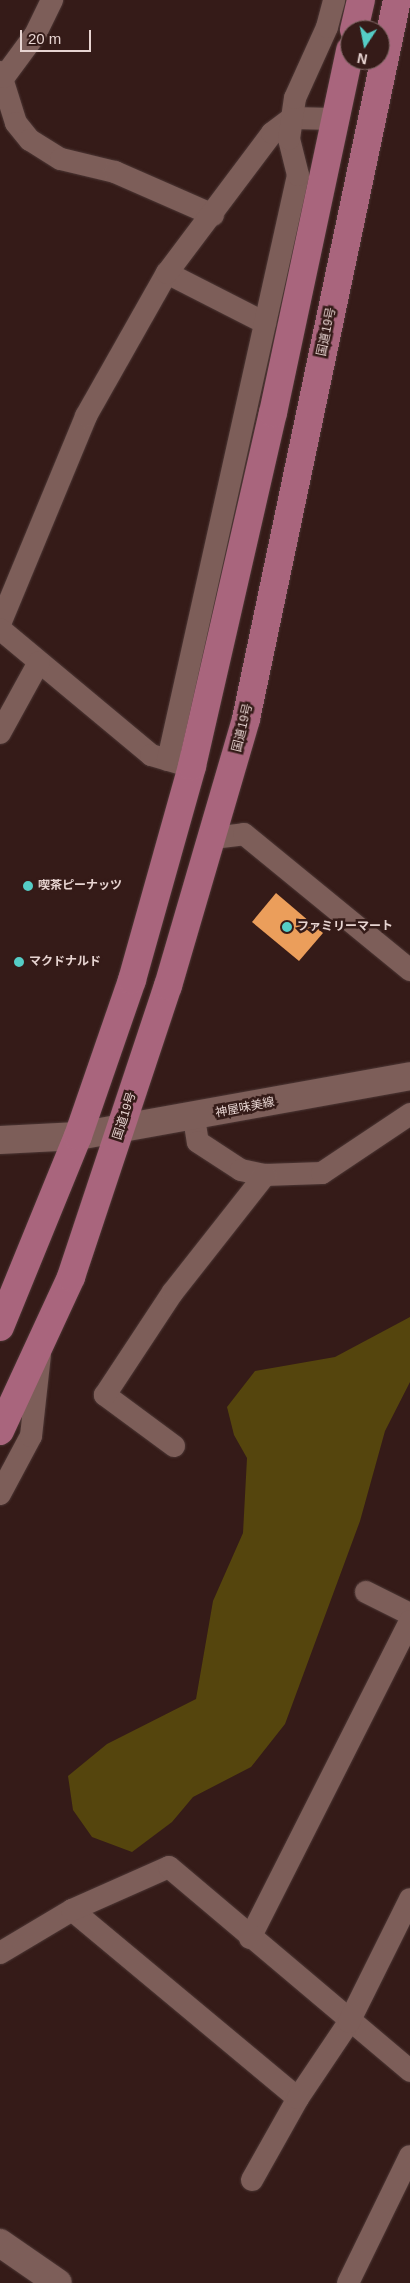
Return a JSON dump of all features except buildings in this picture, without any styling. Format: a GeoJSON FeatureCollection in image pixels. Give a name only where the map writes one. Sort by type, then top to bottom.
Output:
{"type":"FeatureCollection","features":[{"type":"Feature","properties":{"kind":"highway"},"geometry":{"type":"LineString","coordinates":[[356,20],[361,0]]}},
{"type":"Feature","properties":{"kind":"highway","name":"国道19号"},"geometry":{"type":"LineString","coordinates":[[0,1431],[71,1278],[120,1132],[212,838],[246,719],[397,0]]}},
{"type":"Feature","properties":{"kind":"highway"},"geometry":{"type":"LineString","coordinates":[[0,1327],[6,1304],[78,1136],[132,980],[180,763],[273,413],[345,70]]}},
{"type":"Feature","properties":{"kind":"main road","name":"神屋味美線"},"geometry":{"type":"LineString","coordinates":[[0,1140],[120,1132],[410,1076]]}},
{"type":"Feature","properties":{"kind":"main road"},"geometry":{"type":"LineString","coordinates":[[0,2243],[58,2283]]}},
{"type":"Feature","properties":{"kind":"street"},"geometry":{"type":"LineString","coordinates":[[52,0],[35,35],[2,87],[16,123],[30,140],[61,159],[115,172],[213,215]]}},
{"type":"Feature","properties":{"kind":"street"},"geometry":{"type":"LineString","coordinates":[[0,629],[151,755],[180,763],[265,323],[298,175],[289,139],[295,98],[328,27],[334,0]]}},
{"type":"Feature","properties":{"kind":"street"},"geometry":{"type":"LineString","coordinates":[[0,624],[86,416],[167,274],[213,215],[272,133],[292,118],[334,119]]}},
{"type":"Feature","properties":{"kind":"street"},"geometry":{"type":"LineString","coordinates":[[167,274],[265,323]]}},
{"type":"Feature","properties":{"kind":"street"},"geometry":{"type":"LineString","coordinates":[[0,733],[39,662]]}},
{"type":"Feature","properties":{"kind":"street"},"geometry":{"type":"LineString","coordinates":[[212,838],[244,834],[410,970]]}},
{"type":"Feature","properties":{"kind":"street"},"geometry":{"type":"LineString","coordinates":[[194,1118],[198,1142],[241,1170],[265,1175],[322,1173],[410,1114]]}},
{"type":"Feature","properties":{"kind":"street"},"geometry":{"type":"LineString","coordinates":[[174,1446],[105,1395],[173,1292],[265,1175]]}},
{"type":"Feature","properties":{"kind":"street"},"geometry":{"type":"LineString","coordinates":[[0,1494],[30,1436],[42,1339]]}},
{"type":"Feature","properties":{"kind":"street"},"geometry":{"type":"LineString","coordinates":[[366,1592],[410,1614]]}},
{"type":"Feature","properties":{"kind":"street"},"geometry":{"type":"LineString","coordinates":[[250,1938],[410,1621]]}},
{"type":"Feature","properties":{"kind":"street"},"geometry":{"type":"LineString","coordinates":[[0,1953],[72,1910],[169,1867],[349,2022],[410,2071]]}},
{"type":"Feature","properties":{"kind":"street"},"geometry":{"type":"LineString","coordinates":[[252,2180],[298,2098],[349,2022],[410,1899]]}},
{"type":"Feature","properties":{"kind":"street"},"geometry":{"type":"LineString","coordinates":[[72,1910],[298,2098]]}},
{"type":"Feature","properties":{"kind":"street"},"geometry":{"type":"LineString","coordinates":[[348,2283],[408,2165]]}},
{"type":"Feature","properties":{"kind":"shaded area"},"geometry":{"type":"Polygon","coordinates":[[[410,1317],[410,1382],[385,1431],[360,1521],[285,1724],[251,1767],[193,1797],[172,1822],[132,1852],[92,1837],[73,1810],[68,1776],[107,1744],[196,1699],[213,1601],[243,1533],[247,1458],[234,1435],[227,1407],[255,1371],[335,1357],[410,1317]]]}},
{"type":"Feature","properties":{"kind":"place","name":"喫茶ピーナッツ"},"geometry":{"type":"Point","coordinates":[28,886]}},
{"type":"Feature","properties":{"kind":"place","name":"ファミリーマート"},"geometry":{"type":"Point","coordinates":[287,927]}},
{"type":"Feature","properties":{"kind":"place","name":"マクドナルド"},"geometry":{"type":"Point","coordinates":[19,962]}}]}
